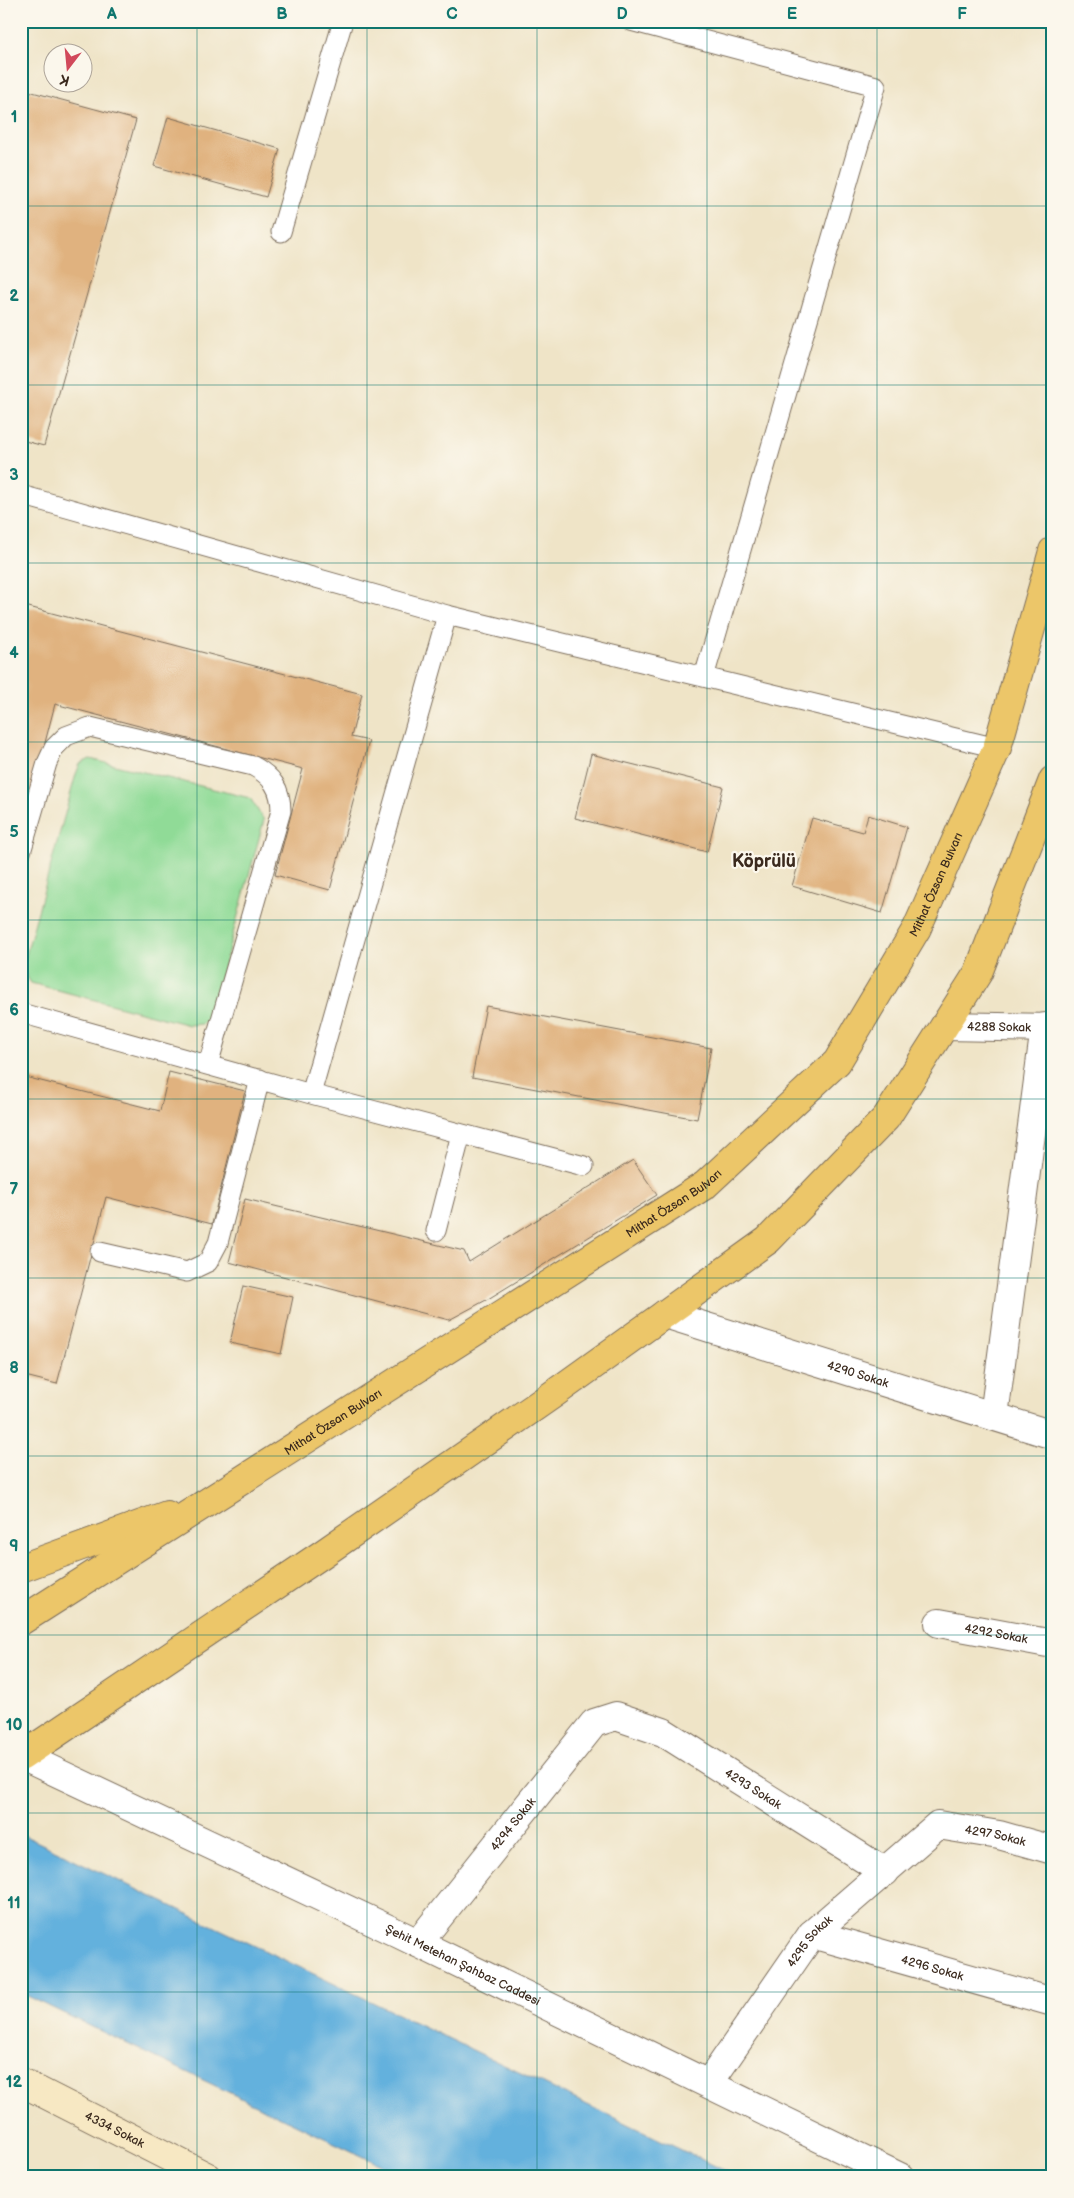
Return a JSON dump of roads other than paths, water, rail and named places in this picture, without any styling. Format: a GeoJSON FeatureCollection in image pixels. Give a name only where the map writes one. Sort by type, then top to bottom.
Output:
{"type":"FeatureCollection","features":[{"type":"Feature","properties":{"kind":"main road","name":"Mithat Özsan Bulvarı"},"geometry":{"type":"LineString","coordinates":[[21,1621],[705,1185],[838,1062],[917,928],[997,748],[1053,551]]}},
{"type":"Feature","properties":{"kind":"main road"},"geometry":{"type":"LineString","coordinates":[[22,1757],[337,1544],[552,1395],[768,1240],[886,1118],[978,973],[1053,780]]}},
{"type":"Feature","properties":{"kind":"main road"},"geometry":{"type":"LineString","coordinates":[[21,1568],[216,1497]]}},
{"type":"Feature","properties":{"kind":"main road","name":"4334 Sokak"},"geometry":{"type":"LineString","coordinates":[[21,2082],[208,2177]]}},
{"type":"Feature","properties":{"kind":"street","name":"4288 Sokak"},"geometry":{"type":"LineString","coordinates":[[945,1026],[1049,1028]]}},
{"type":"Feature","properties":{"kind":"street"},"geometry":{"type":"LineString","coordinates":[[994,1416],[1049,1028]]}},
{"type":"Feature","properties":{"kind":"street","name":"4290 Sokak"},"geometry":{"type":"LineString","coordinates":[[665,1314],[1053,1435]]}},
{"type":"Feature","properties":{"kind":"street","name":"4292 Sokak"},"geometry":{"type":"LineString","coordinates":[[939,1623],[1053,1644]]}},
{"type":"Feature","properties":{"kind":"street","name":"4293 Sokak"},"geometry":{"type":"LineString","coordinates":[[616,1716],[663,1732],[885,1872]]}},
{"type":"Feature","properties":{"kind":"street","name":"4294 Sokak"},"geometry":{"type":"LineString","coordinates":[[418,1942],[594,1724],[616,1716]]}},
{"type":"Feature","properties":{"kind":"street","name":"Şehit Metehan Şahbaz Caddesi"},"geometry":{"type":"LineString","coordinates":[[22,1757],[418,1942],[709,2082],[900,2177]]}},
{"type":"Feature","properties":{"kind":"street","name":"4295 Sokak"},"geometry":{"type":"LineString","coordinates":[[709,2082],[812,1934],[938,1824]]}},
{"type":"Feature","properties":{"kind":"street","name":"4297 Sokak"},"geometry":{"type":"LineString","coordinates":[[938,1824],[999,1835],[1053,1850]]}},
{"type":"Feature","properties":{"kind":"street","name":"4296 Sokak"},"geometry":{"type":"LineString","coordinates":[[812,1934],[1053,2002]]}},
{"type":"Feature","properties":{"kind":"lane"},"geometry":{"type":"LineString","coordinates":[[281,232],[343,21]]}},
{"type":"Feature","properties":{"kind":"lane"},"geometry":{"type":"LineString","coordinates":[[631,21],[876,86],[704,677]]}},
{"type":"Feature","properties":{"kind":"lane"},"geometry":{"type":"LineString","coordinates":[[21,495],[447,615],[997,748]]}},
{"type":"Feature","properties":{"kind":"lane"},"geometry":{"type":"LineString","coordinates":[[311,1094],[447,615]]}},
{"type":"Feature","properties":{"kind":"lane"},"geometry":{"type":"LineString","coordinates":[[21,852],[50,756],[54,748],[66,736],[78,730],[90,727],[253,766],[264,772],[273,781],[281,800],[282,811],[208,1065]]}},
{"type":"Feature","properties":{"kind":"lane"},"geometry":{"type":"LineString","coordinates":[[21,1013],[311,1094],[584,1166]]}},
{"type":"Feature","properties":{"kind":"lane"},"geometry":{"type":"LineString","coordinates":[[100,1252],[188,1272],[208,1262],[218,1243],[260,1079]]}},
{"type":"Feature","properties":{"kind":"lane"},"geometry":{"type":"LineString","coordinates":[[436,1231],[461,1134]]}},
{"type":"Feature","properties":{"kind":"water"},"geometry":{"type":"Polygon","coordinates":[[[21,1834],[738,2177],[406,2177],[21,1993],[21,1834]]]}},
{"type":"Feature","properties":{"kind":"district","name":"Köprülü"},"geometry":{"type":"Point","coordinates":[764,861]}}]}
